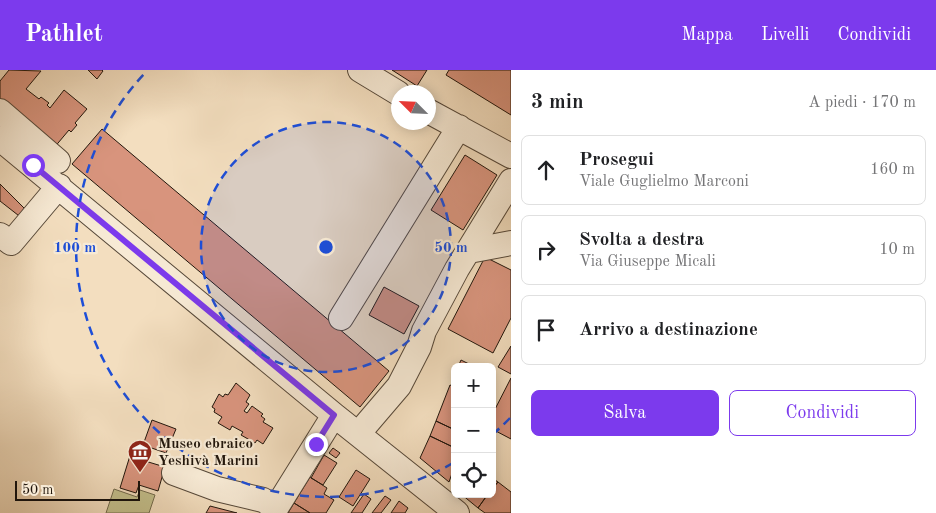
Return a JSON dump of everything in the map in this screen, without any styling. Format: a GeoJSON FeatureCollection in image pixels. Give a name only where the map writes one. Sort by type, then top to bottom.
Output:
{"type":"FeatureCollection","features":[{"type":"Feature","properties":{"kind":"street"},"geometry":{"type":"LineString","coordinates":[[360,70],[391,90]]}},
{"type":"Feature","properties":{"kind":"street"},"geometry":{"type":"LineString","coordinates":[[0,111],[57,170],[347,426],[457,513]]}},
{"type":"Feature","properties":{"kind":"street"},"geometry":{"type":"LineString","coordinates":[[436,115],[511,156]]}},
{"type":"Feature","properties":{"kind":"street"},"geometry":{"type":"LineString","coordinates":[[341,318],[459,127]]}},
{"type":"Feature","properties":{"kind":"street"},"geometry":{"type":"LineString","coordinates":[[0,139],[57,170]]}},
{"type":"Feature","properties":{"kind":"street"},"geometry":{"type":"LineString","coordinates":[[0,235],[11,243],[57,170]]}},
{"type":"Feature","properties":{"kind":"street"},"geometry":{"type":"LineString","coordinates":[[174,473],[217,489],[264,500],[277,498],[390,380],[409,342],[424,330],[468,251],[511,181]]}},
{"type":"Feature","properties":{"kind":"street"},"geometry":{"type":"LineString","coordinates":[[468,251],[511,243]]}},
{"type":"Feature","properties":{"kind":"shaded area"},"geometry":{"type":"Polygon","coordinates":[[[114,489],[137,497],[140,490],[155,495],[149,513],[106,513],[114,489]]]}},
{"type":"Feature","properties":{"kind":"building"},"geometry":{"type":"Polygon","coordinates":[[[9,70],[41,71],[26,89],[39,99],[41,97],[49,103],[47,105],[50,108],[64,90],[87,109],[75,123],[77,125],[71,132],[69,130],[53,149],[0,102],[0,81],[9,70]]]}},
{"type":"Feature","properties":{"kind":"building"},"geometry":{"type":"Polygon","coordinates":[[[88,70],[102,70],[103,71],[97,79],[88,70]]]}},
{"type":"Feature","properties":{"kind":"building"},"geometry":{"type":"Polygon","coordinates":[[[392,70],[427,70],[418,85],[392,70]]]}},
{"type":"Feature","properties":{"kind":"building"},"geometry":{"type":"Polygon","coordinates":[[[449,70],[511,70],[511,115],[446,75],[449,70]]]}},
{"type":"Feature","properties":{"kind":"building"},"geometry":{"type":"Polygon","coordinates":[[[102,129],[389,371],[360,407],[72,164],[102,129]]]}},
{"type":"Feature","properties":{"kind":"building"},"geometry":{"type":"Polygon","coordinates":[[[465,155],[497,175],[463,230],[431,210],[465,155]]]}},
{"type":"Feature","properties":{"kind":"building"},"geometry":{"type":"Polygon","coordinates":[[[0,184],[28,212],[23,219],[0,201],[0,184]]]}},
{"type":"Feature","properties":{"kind":"building"},"geometry":{"type":"Polygon","coordinates":[[[485,257],[511,270],[511,318],[493,353],[448,329],[485,257]]]}},
{"type":"Feature","properties":{"kind":"building"},"geometry":{"type":"Polygon","coordinates":[[[384,287],[419,306],[404,334],[369,315],[384,287]]]}},
{"type":"Feature","properties":{"kind":"building"},"geometry":{"type":"Polygon","coordinates":[[[511,346],[511,374],[498,367],[511,346]]]}},
{"type":"Feature","properties":{"kind":"building"},"geometry":{"type":"Polygon","coordinates":[[[511,378],[511,439],[496,431],[496,407],[511,378]]]}},
{"type":"Feature","properties":{"kind":"building"},"geometry":{"type":"Polygon","coordinates":[[[236,383],[250,395],[246,402],[249,404],[244,411],[247,413],[252,406],[263,414],[261,416],[265,419],[263,422],[273,428],[263,444],[257,440],[255,443],[241,435],[243,432],[232,426],[230,430],[218,423],[222,417],[214,412],[215,409],[212,407],[219,394],[223,397],[225,394],[228,395],[236,383]]]}},
{"type":"Feature","properties":{"kind":"building"},"geometry":{"type":"Polygon","coordinates":[[[450,385],[451,385],[451,428],[436,421],[450,385]]]}},
{"type":"Feature","properties":{"kind":"building"},"geometry":{"type":"Polygon","coordinates":[[[152,420],[176,429],[166,453],[143,445],[152,420]]]}},
{"type":"Feature","properties":{"kind":"building"},"geometry":{"type":"Polygon","coordinates":[[[436,421],[451,428],[451,446],[430,436],[436,421]]]}},
{"type":"Feature","properties":{"kind":"building"},"geometry":{"type":"Polygon","coordinates":[[[430,436],[451,446],[451,476],[449,482],[420,458],[430,436]]]}},
{"type":"Feature","properties":{"kind":"building"},"geometry":{"type":"Polygon","coordinates":[[[133,446],[148,451],[145,461],[165,467],[158,491],[139,485],[136,493],[120,488],[133,446]]]}},
{"type":"Feature","properties":{"kind":"building"},"geometry":{"type":"Polygon","coordinates":[[[333,448],[340,453],[336,458],[329,453],[333,448]]]}},
{"type":"Feature","properties":{"kind":"building"},"geometry":{"type":"Polygon","coordinates":[[[324,455],[337,463],[323,485],[311,478],[324,455]]]}},
{"type":"Feature","properties":{"kind":"building"},"geometry":{"type":"Polygon","coordinates":[[[356,470],[370,479],[353,506],[339,497],[356,470]]]}},
{"type":"Feature","properties":{"kind":"building"},"geometry":{"type":"Polygon","coordinates":[[[310,477],[327,488],[324,494],[334,500],[326,513],[310,513],[294,503],[310,477]]]}},
{"type":"Feature","properties":{"kind":"building"},"geometry":{"type":"Polygon","coordinates":[[[498,482],[511,492],[511,513],[485,513],[478,508],[485,498],[496,498],[496,484],[498,482]]]}},
{"type":"Feature","properties":{"kind":"building"},"geometry":{"type":"Polygon","coordinates":[[[364,494],[371,499],[362,513],[351,513],[364,494]]]}},
{"type":"Feature","properties":{"kind":"building"},"geometry":{"type":"Polygon","coordinates":[[[385,496],[391,500],[381,513],[372,513],[385,496]]]}},
{"type":"Feature","properties":{"kind":"building"},"geometry":{"type":"Polygon","coordinates":[[[466,498],[485,498],[478,508],[466,498]]]}},
{"type":"Feature","properties":{"kind":"building"},"geometry":{"type":"Polygon","coordinates":[[[399,501],[408,508],[405,513],[391,513],[399,501]]]}},
{"type":"Feature","properties":{"kind":"building"},"geometry":{"type":"Polygon","coordinates":[[[294,503],[310,513],[288,513],[294,503]]]}},
{"type":"Feature","properties":{"kind":"building"},"geometry":{"type":"Polygon","coordinates":[[[210,506],[237,513],[206,513],[210,506]]]}},
{"type":"Feature","properties":{"kind":"place","name":"Museo ebraico Yeshivà Marini"},"geometry":{"type":"Point","coordinates":[140,473]}},
{"type":"Feature","properties":{"kind":"route"},"geometry":{"type":"LineString","coordinates":[[33,165],[334,415],[316,444]]}}]}
